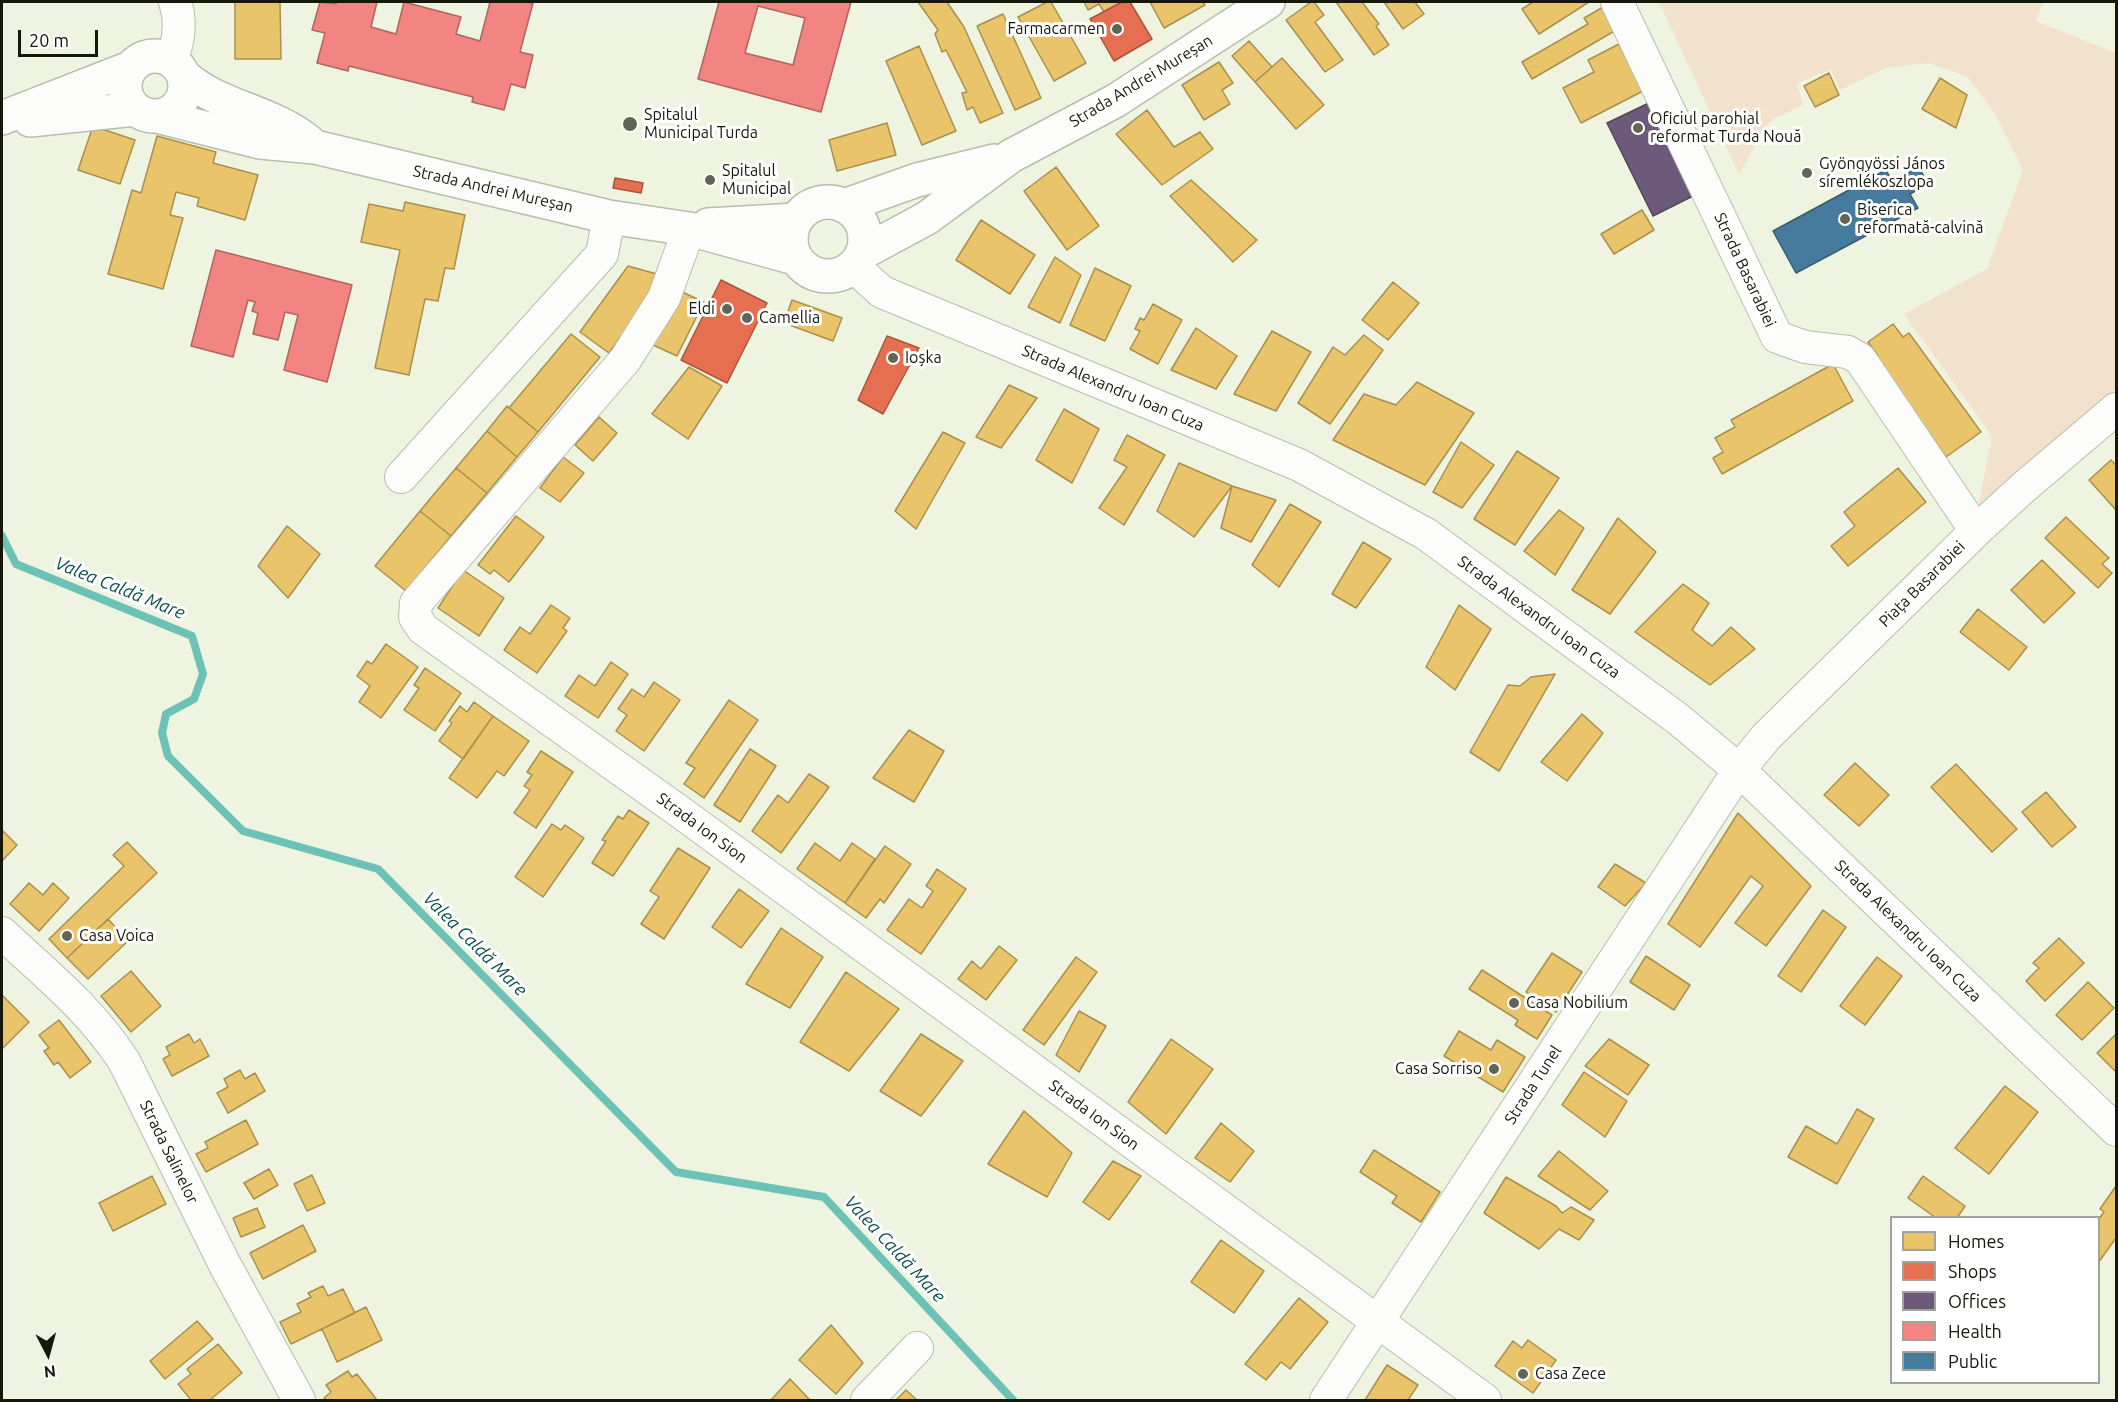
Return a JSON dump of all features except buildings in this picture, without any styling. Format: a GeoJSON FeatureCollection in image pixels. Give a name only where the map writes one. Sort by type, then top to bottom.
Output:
{"type":"FeatureCollection","features":[{"type":"Feature","properties":{"kind":"main road","name":"Strada Andrei Mureșan"},"geometry":{"type":"LineString","coordinates":[[859,259],[927,218],[1011,156],[1115,101],[1268,2]]}},
{"type":"Feature","properties":{"kind":"main road"},"geometry":{"type":"LineString","coordinates":[[146,113],[128,100],[124,89],[125,78],[130,68],[138,60],[160,55],[177,68]]}},
{"type":"Feature","properties":{"kind":"main road"},"geometry":{"type":"LineString","coordinates":[[2,118],[130,68]]}},
{"type":"Feature","properties":{"kind":"main road","name":"Strada Andrei Mureșan"},"geometry":{"type":"LineString","coordinates":[[2,126],[42,117],[168,114],[177,108],[186,87],[177,68]]}},
{"type":"Feature","properties":{"kind":"main road","name":"Strada Andrei Mureșan"},"geometry":{"type":"LineString","coordinates":[[177,68],[207,93],[294,129],[315,147]]}},
{"type":"Feature","properties":{"kind":"main road","name":"Strada Andrei Mureșan"},"geometry":{"type":"LineString","coordinates":[[146,113],[260,142],[315,147],[609,217],[681,228],[795,258]]}},
{"type":"Feature","properties":{"kind":"main road","name":"Strada Andrei Mureșan"},"geometry":{"type":"LineString","coordinates":[[843,206],[917,180],[1011,156]]}},
{"type":"Feature","properties":{"kind":"main road"},"geometry":{"type":"LineString","coordinates":[[831,202],[843,206],[858,217],[865,234],[859,259],[833,277],[811,273],[795,258],[790,239],[796,220],[805,210],[817,204],[831,202]]}},
{"type":"Feature","properties":{"kind":"main road","name":"Strada Andrei Mureșan"},"geometry":{"type":"LineString","coordinates":[[681,228],[796,220]]}},
{"type":"Feature","properties":{"kind":"street"},"geometry":{"type":"LineString","coordinates":[[175,2],[179,24],[177,68]]}},
{"type":"Feature","properties":{"kind":"street","name":"Strada Basarabiei"},"geometry":{"type":"LineString","coordinates":[[1617,2],[1777,336],[1805,347],[1848,352],[1860,359],[1977,531]]}},
{"type":"Feature","properties":{"kind":"street"},"geometry":{"type":"LineString","coordinates":[[401,477],[602,254],[609,217]]}},
{"type":"Feature","properties":{"kind":"street","name":"Strada Ion Sion"},"geometry":{"type":"LineString","coordinates":[[681,228],[664,298],[626,360],[416,603],[416,617],[423,630],[676,809],[1377,1323]]}},
{"type":"Feature","properties":{"kind":"street","name":"Strada Alexandru Ioan Cuza"},"geometry":{"type":"LineString","coordinates":[[859,259],[882,292],[1299,465],[1426,534],[1678,719],[1739,770],[2116,1130]]}},
{"type":"Feature","properties":{"kind":"street","name":"Piața Basarabiei"},"geometry":{"type":"LineString","coordinates":[[1739,770],[1766,737],[1977,531],[2024,487],[2116,409]]}},
{"type":"Feature","properties":{"kind":"street","name":"Strada Tunel"},"geometry":{"type":"LineString","coordinates":[[1326,1401],[1739,770]]}},
{"type":"Feature","properties":{"kind":"street","name":"Strada Salinelor"},"geometry":{"type":"LineString","coordinates":[[2,933],[86,1010],[124,1061],[225,1265],[299,1401]]}},
{"type":"Feature","properties":{"kind":"street"},"geometry":{"type":"LineString","coordinates":[[1377,1323],[1485,1401]]}},
{"type":"Feature","properties":{"kind":"street"},"geometry":{"type":"LineString","coordinates":[[867,1401],[917,1348]]}},
{"type":"Feature","properties":{"kind":"shaded area"},"geometry":{"type":"Polygon","coordinates":[[[1659,2],[2043,2],[2036,21],[2116,53],[2116,389],[1978,508],[1992,436],[1904,314],[1987,269],[2023,170],[1996,116],[1968,77],[1928,63],[1886,68],[1840,90],[1831,70],[1797,84],[1803,105],[1773,119],[1765,128],[1739,174],[1659,2]]]}},
{"type":"Feature","properties":{"kind":"waterway","name":"Valea Caldă Mare"},"geometry":{"type":"LineString","coordinates":[[2,536],[16,564],[192,636],[203,674],[194,699],[166,714],[162,733],[168,756],[243,831],[378,869],[676,1172],[824,1197],[1013,1400]]}},
{"type":"Feature","properties":{"kind":"place","name":"Farmacarmen"},"geometry":{"type":"Point","coordinates":[1117,29]}},
{"type":"Feature","properties":{"kind":"place","name":"Spitalul Municipal Turda"},"geometry":{"type":"Point","coordinates":[630,124]}},
{"type":"Feature","properties":{"kind":"place","name":"Oficiul parohial reformat Turda Nouă"},"geometry":{"type":"Point","coordinates":[1638,128]}},
{"type":"Feature","properties":{"kind":"place","name":"Gyöngyössi János síremlékoszlopa"},"geometry":{"type":"Point","coordinates":[1807,173]}},
{"type":"Feature","properties":{"kind":"place","name":"Spitalul Municipal"},"geometry":{"type":"Point","coordinates":[710,180]}},
{"type":"Feature","properties":{"kind":"place","name":"Biserica reformată-calvină"},"geometry":{"type":"Point","coordinates":[1845,219]}},
{"type":"Feature","properties":{"kind":"place","name":"Eldi"},"geometry":{"type":"Point","coordinates":[727,309]}},
{"type":"Feature","properties":{"kind":"place","name":"Camellia"},"geometry":{"type":"Point","coordinates":[747,318]}},
{"type":"Feature","properties":{"kind":"place","name":"Ioșka"},"geometry":{"type":"Point","coordinates":[893,358]}},
{"type":"Feature","properties":{"kind":"place","name":"Casa Voica"},"geometry":{"type":"Point","coordinates":[67,936]}},
{"type":"Feature","properties":{"kind":"place","name":"Casa Nobilium"},"geometry":{"type":"Point","coordinates":[1514,1003]}},
{"type":"Feature","properties":{"kind":"place","name":"Casa Sorriso"},"geometry":{"type":"Point","coordinates":[1494,1069]}},
{"type":"Feature","properties":{"kind":"place","name":"Casa Zece"},"geometry":{"type":"Point","coordinates":[1523,1374]}}]}
